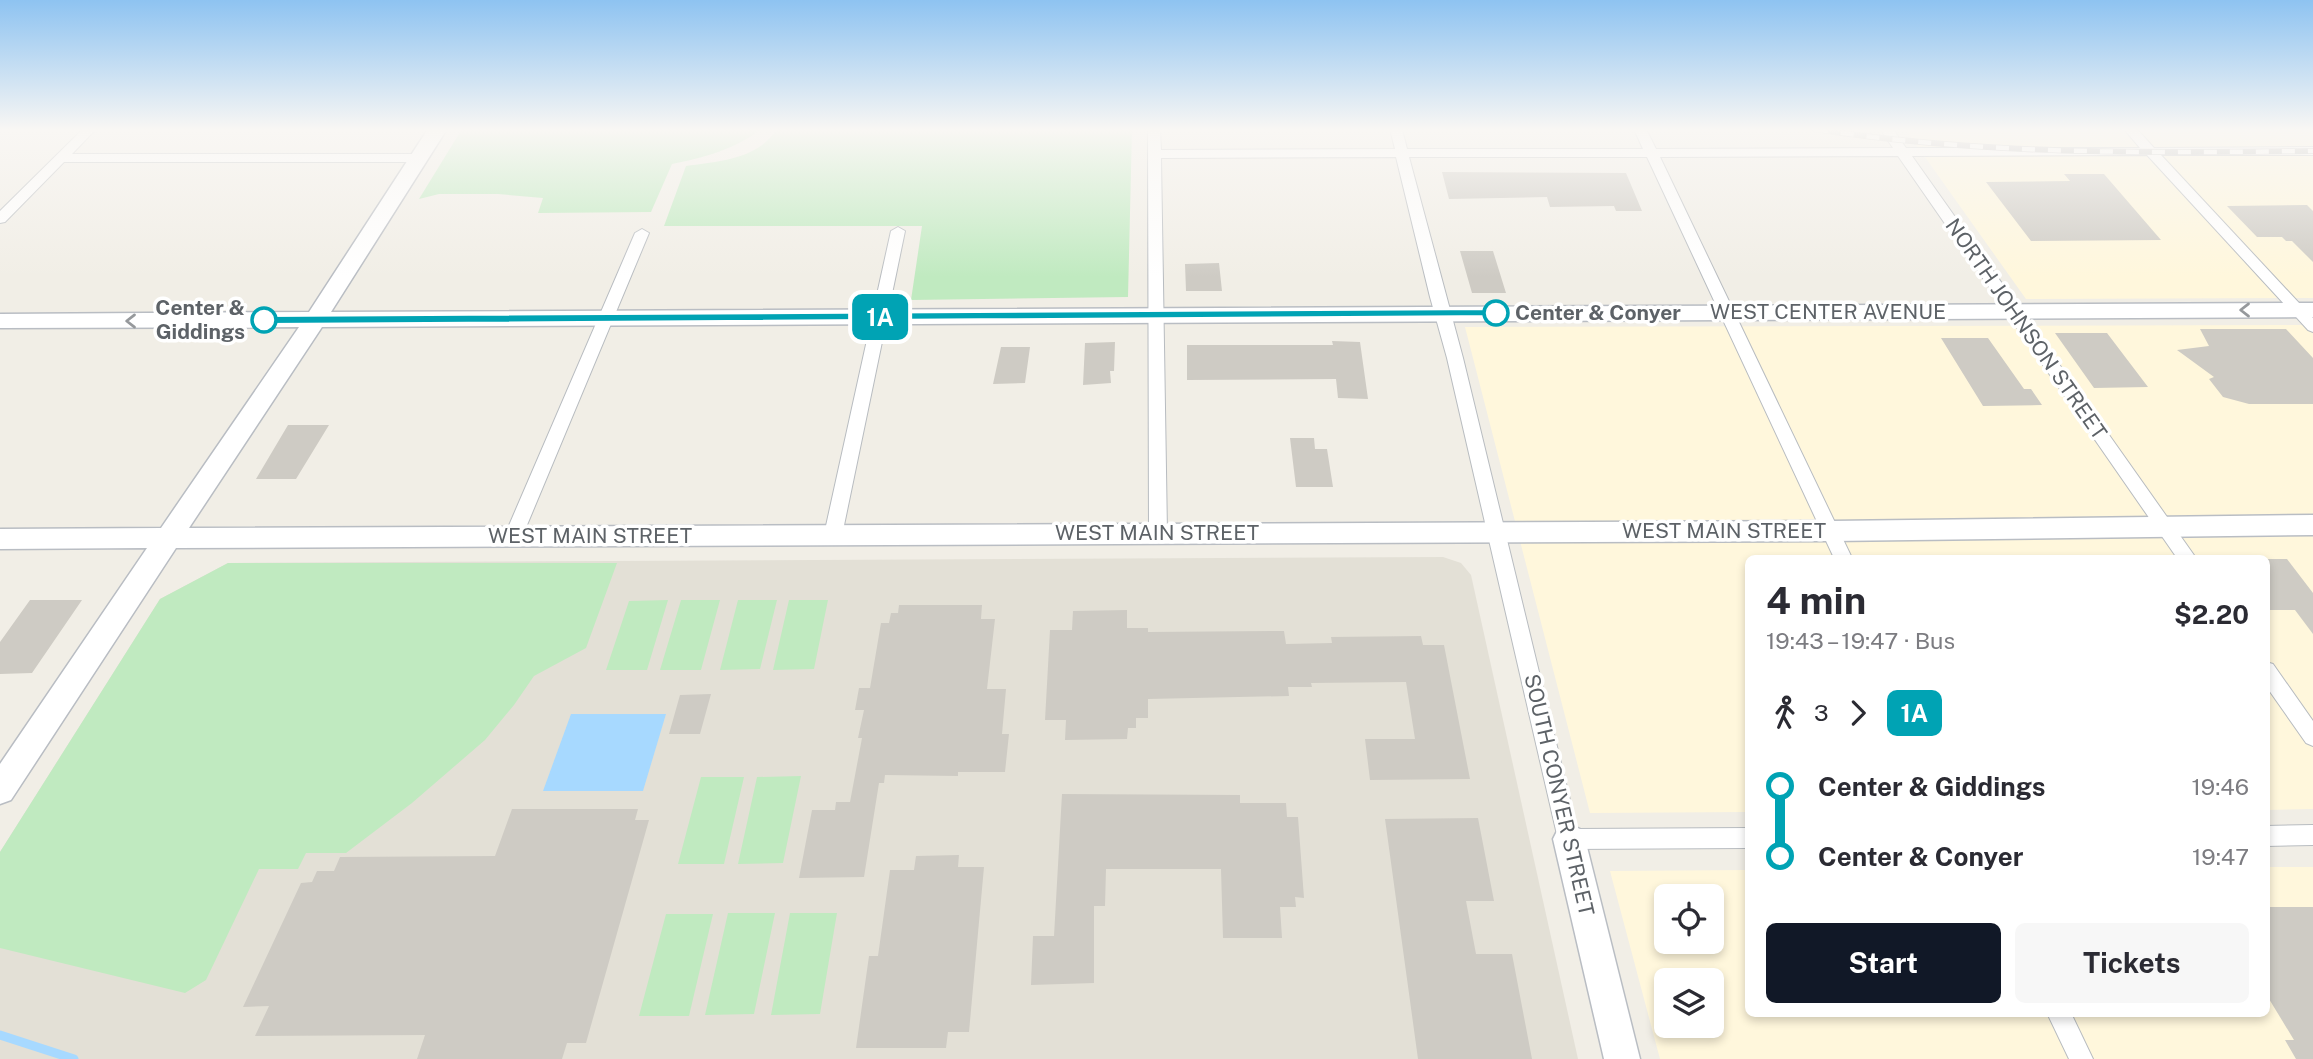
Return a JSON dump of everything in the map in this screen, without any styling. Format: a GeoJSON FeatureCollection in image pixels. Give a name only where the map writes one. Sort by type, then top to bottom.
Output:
{"type":"FeatureCollection","features":[{"type":"Feature","properties":{"kind":"street"},"geometry":{"type":"LineString","coordinates":[[0,219],[41,178]]}},
{"type":"Feature","properties":{"kind":"street"},"geometry":{"type":"LineString","coordinates":[[0,790],[315,320],[406,178]]}},
{"type":"Feature","properties":{"kind":"street"},"geometry":{"type":"LineString","coordinates":[[1154,178],[1158,533]]}},
{"type":"Feature","properties":{"kind":"street","name":"SOUTH CONYER STREET"},"geometry":{"type":"LineString","coordinates":[[1408,178],[1441,313],[1455,358],[1622,1059]]}},
{"type":"Feature","properties":{"kind":"street"},"geometry":{"type":"LineString","coordinates":[[1664,178],[1842,555]]}},
{"type":"Feature","properties":{"kind":"street","name":"NORTH JOHNSON STREET"},"geometry":{"type":"LineString","coordinates":[[1920,178],[2185,555]]}},
{"type":"Feature","properties":{"kind":"street"},"geometry":{"type":"LineString","coordinates":[[2177,178],[2305,310],[2313,327]]}},
{"type":"Feature","properties":{"kind":"street"},"geometry":{"type":"LineString","coordinates":[[833,535],[898,231]]}},
{"type":"Feature","properties":{"kind":"street"},"geometry":{"type":"LineString","coordinates":[[513,537],[642,233]]}},
{"type":"Feature","properties":{"kind":"street","name":"WEST CENTER AVENUE"},"geometry":{"type":"LineString","coordinates":[[0,321],[2305,310]]}},
{"type":"Feature","properties":{"kind":"street","name":"WEST MAIN STREET"},"geometry":{"type":"LineString","coordinates":[[0,539],[1831,531],[2313,525]]}},
{"type":"Feature","properties":{"kind":"street"},"geometry":{"type":"LineString","coordinates":[[2270,676],[2313,737]]}},
{"type":"Feature","properties":{"kind":"street"},"geometry":{"type":"LineString","coordinates":[[2270,836],[2313,835]]}},
{"type":"Feature","properties":{"kind":"street"},"geometry":{"type":"LineString","coordinates":[[1569,839],[1745,838]]}},
{"type":"Feature","properties":{"kind":"street"},"geometry":{"type":"LineString","coordinates":[[2061,1017],[2081,1059]]}},
{"type":"Feature","properties":{"kind":"shaded area"},"geometry":{"type":"Polygon","coordinates":[[[1940,178],[2313,178],[2313,298],[2026,299],[1940,178]]]}},
{"type":"Feature","properties":{"kind":"shaded area"},"geometry":{"type":"Polygon","coordinates":[[[2313,325],[2313,809],[2270,810],[2270,555],[1745,555],[1745,812],[1590,813],[1465,327],[2313,325]]]}},
{"type":"Feature","properties":{"kind":"shaded area"},"geometry":{"type":"Polygon","coordinates":[[[1443,557],[1461,563],[1471,575],[1578,1059],[0,1059],[0,852],[160,599],[228,563],[1443,557]]]}},
{"type":"Feature","properties":{"kind":"shaded area"},"geometry":{"type":"Polygon","coordinates":[[[2270,867],[2313,867],[2313,1059],[1660,1059],[1654,1038],[1724,1038],[1724,968],[1654,968],[1654,1036],[1610,871],[1745,870],[1745,1017],[2270,1017],[2270,867]]]}},
{"type":"Feature","properties":{"kind":"green space"},"geometry":{"type":"Polygon","coordinates":[[[432,178],[666,178],[651,212],[538,213],[543,198],[498,194],[439,194],[419,199],[432,178]]]}},
{"type":"Feature","properties":{"kind":"green space"},"geometry":{"type":"Polygon","coordinates":[[[681,178],[1131,178],[1128,297],[911,300],[922,226],[664,226],[681,178]]]}},
{"type":"Feature","properties":{"kind":"green space"},"geometry":{"type":"Polygon","coordinates":[[[228,563],[617,563],[586,648],[534,676],[485,740],[412,803],[346,853],[306,853],[298,869],[259,869],[206,980],[185,993],[0,948],[0,852],[160,599],[228,563]]]}},
{"type":"Feature","properties":{"kind":"green space"},"geometry":{"type":"Polygon","coordinates":[[[668,600],[647,670],[606,670],[629,601],[668,600]]]}},
{"type":"Feature","properties":{"kind":"green space"},"geometry":{"type":"Polygon","coordinates":[[[681,600],[720,600],[701,670],[660,670],[681,600]]]}},
{"type":"Feature","properties":{"kind":"green space"},"geometry":{"type":"Polygon","coordinates":[[[738,600],[777,600],[760,669],[720,670],[738,600]]]}},
{"type":"Feature","properties":{"kind":"green space"},"geometry":{"type":"Polygon","coordinates":[[[789,600],[828,600],[814,669],[773,670],[789,600]]]}},
{"type":"Feature","properties":{"kind":"green space"},"geometry":{"type":"Polygon","coordinates":[[[801,776],[783,863],[738,864],[757,777],[801,776]]]}},
{"type":"Feature","properties":{"kind":"green space"},"geometry":{"type":"Polygon","coordinates":[[[701,777],[744,777],[724,864],[678,864],[701,777]]]}},
{"type":"Feature","properties":{"kind":"green space"},"geometry":{"type":"Polygon","coordinates":[[[728,913],[775,913],[754,1014],[705,1015],[728,913]]]}},
{"type":"Feature","properties":{"kind":"green space"},"geometry":{"type":"Polygon","coordinates":[[[790,913],[837,913],[820,1014],[771,1015],[790,913]]]}},
{"type":"Feature","properties":{"kind":"green space"},"geometry":{"type":"Polygon","coordinates":[[[666,914],[713,914],[689,1016],[639,1016],[666,914]]]}},
{"type":"Feature","properties":{"kind":"water"},"geometry":{"type":"Polygon","coordinates":[[[571,714],[666,714],[643,791],[543,791],[571,714]]]}},
{"type":"Feature","properties":{"kind":"building"},"geometry":{"type":"Polygon","coordinates":[[[1444,178],[1628,178],[1642,211],[1616,211],[1614,206],[1550,207],[1547,197],[1449,199],[1444,178]]]}},
{"type":"Feature","properties":{"kind":"building"},"geometry":{"type":"Polygon","coordinates":[[[2068,178],[2108,178],[2161,240],[2031,241],[1986,182],[2070,181],[2068,178]]]}},
{"type":"Feature","properties":{"kind":"building"},"geometry":{"type":"Polygon","coordinates":[[[2307,205],[2313,211],[2313,262],[2292,241],[2286,241],[2282,237],[2257,237],[2227,206],[2307,205]]]}},
{"type":"Feature","properties":{"kind":"building"},"geometry":{"type":"Polygon","coordinates":[[[1460,251],[1493,251],[1506,293],[1472,293],[1460,251]]]}},
{"type":"Feature","properties":{"kind":"building"},"geometry":{"type":"Polygon","coordinates":[[[1219,263],[1222,291],[1186,291],[1185,264],[1219,263]]]}},
{"type":"Feature","properties":{"kind":"building"},"geometry":{"type":"Polygon","coordinates":[[[2200,329],[2286,329],[2313,358],[2313,404],[2249,404],[2223,397],[2209,379],[2214,377],[2177,350],[2209,346],[2200,329]]]}},
{"type":"Feature","properties":{"kind":"building"},"geometry":{"type":"Polygon","coordinates":[[[2055,333],[2107,333],[2148,387],[2094,388],[2055,333]]]}},
{"type":"Feature","properties":{"kind":"building"},"geometry":{"type":"Polygon","coordinates":[[[1941,338],[1988,338],[2024,389],[2031,389],[2042,405],[1983,406],[1941,338]]]}},
{"type":"Feature","properties":{"kind":"building"},"geometry":{"type":"Polygon","coordinates":[[[1332,341],[1360,342],[1368,399],[1338,398],[1336,379],[1187,380],[1187,345],[1333,345],[1332,341]]]}},
{"type":"Feature","properties":{"kind":"building"},"geometry":{"type":"Polygon","coordinates":[[[1115,342],[1114,371],[1110,371],[1111,383],[1083,385],[1085,343],[1115,342]]]}},
{"type":"Feature","properties":{"kind":"building"},"geometry":{"type":"Polygon","coordinates":[[[1001,347],[1030,347],[1025,383],[993,384],[1001,347]]]}},
{"type":"Feature","properties":{"kind":"building"},"geometry":{"type":"Polygon","coordinates":[[[288,425],[329,425],[296,479],[256,479],[288,425]]]}},
{"type":"Feature","properties":{"kind":"building"},"geometry":{"type":"Polygon","coordinates":[[[1290,438],[1314,438],[1315,449],[1327,449],[1333,487],[1296,487],[1290,438]]]}},
{"type":"Feature","properties":{"kind":"building"},"geometry":{"type":"Polygon","coordinates":[[[2270,559],[2287,559],[2313,593],[2313,634],[2295,610],[2270,610],[2270,559]]]}},
{"type":"Feature","properties":{"kind":"building"},"geometry":{"type":"Polygon","coordinates":[[[30,600],[82,600],[32,673],[0,674],[0,642],[30,600]]]}},
{"type":"Feature","properties":{"kind":"building"},"geometry":{"type":"Polygon","coordinates":[[[899,605],[982,605],[981,619],[995,619],[987,689],[1006,689],[1002,734],[1009,734],[1005,772],[958,772],[958,776],[885,775],[884,783],[879,783],[864,877],[799,878],[812,810],[835,810],[836,802],[850,802],[862,738],[858,738],[864,710],[855,710],[859,688],[870,688],[881,623],[889,623],[891,613],[898,613],[899,605]]]}},
{"type":"Feature","properties":{"kind":"building"},"geometry":{"type":"Polygon","coordinates":[[[1127,610],[1127,628],[1148,628],[1148,632],[1284,631],[1286,644],[1332,643],[1331,637],[1421,636],[1423,645],[1444,645],[1470,779],[1370,780],[1365,739],[1415,739],[1406,682],[1311,683],[1312,687],[1288,687],[1289,696],[1148,699],[1148,718],[1136,718],[1136,728],[1128,728],[1127,739],[1065,740],[1066,720],[1045,720],[1050,630],[1072,630],[1073,611],[1127,610]]]}},
{"type":"Feature","properties":{"kind":"building"},"geometry":{"type":"Polygon","coordinates":[[[711,694],[700,734],[669,734],[680,695],[711,694]]]}},
{"type":"Feature","properties":{"kind":"building"},"geometry":{"type":"Polygon","coordinates":[[[1062,794],[1240,795],[1240,803],[1286,803],[1287,817],[1298,817],[1304,898],[1295,897],[1296,907],[1280,907],[1282,938],[1223,938],[1221,869],[1106,869],[1105,906],[1094,906],[1094,983],[1031,985],[1033,936],[1054,936],[1062,794]]]}},
{"type":"Feature","properties":{"kind":"building"},"geometry":{"type":"Polygon","coordinates":[[[512,809],[638,809],[635,820],[649,820],[586,1043],[567,1043],[562,1059],[417,1059],[425,1035],[255,1036],[269,1006],[243,1007],[301,883],[312,882],[317,871],[334,871],[340,857],[495,856],[512,809]]]}},
{"type":"Feature","properties":{"kind":"building"},"geometry":{"type":"Polygon","coordinates":[[[1478,818],[1494,901],[1466,901],[1476,954],[1512,954],[1532,1059],[1418,1059],[1385,819],[1478,818]]]}},
{"type":"Feature","properties":{"kind":"building"},"geometry":{"type":"Polygon","coordinates":[[[959,855],[958,867],[984,867],[969,1032],[948,1032],[946,1048],[856,1048],[869,956],[878,956],[890,870],[914,870],[916,856],[959,855]]]}},
{"type":"Feature","properties":{"kind":"building"},"geometry":{"type":"Polygon","coordinates":[[[2270,907],[2313,907],[2313,1059],[2296,1059],[2285,1040],[2294,1040],[2270,1001],[2270,907]]]}},
{"type":"Feature","properties":{"kind":"waterway"},"geometry":{"type":"LineString","coordinates":[[0,1035],[74,1059]]}},
{"type":"Feature","properties":{"kind":"bus line","name":"1A"},"geometry":{"type":"LineString","coordinates":[[264,320],[1496,313]]}},
{"type":"Feature","properties":{"kind":"place","name":"Center & Conyer"},"geometry":{"type":"Point","coordinates":[1496,313]}},
{"type":"Feature","properties":{"kind":"place","name":"Center & Giddings"},"geometry":{"type":"Point","coordinates":[264,320]}}]}
